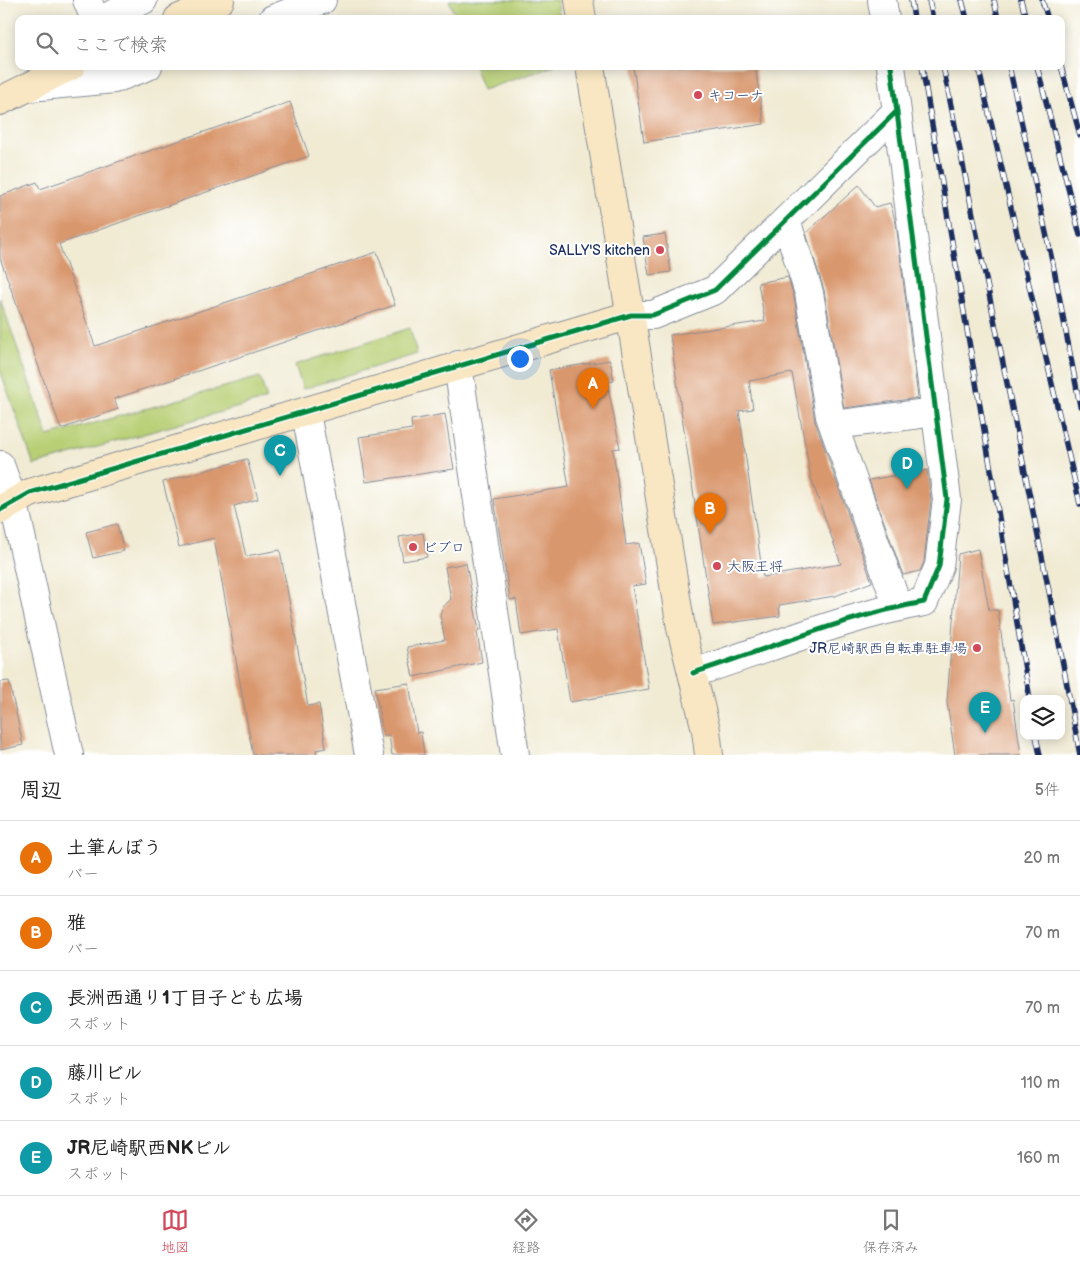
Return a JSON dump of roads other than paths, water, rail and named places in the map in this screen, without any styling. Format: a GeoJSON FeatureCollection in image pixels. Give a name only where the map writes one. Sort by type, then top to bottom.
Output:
{"type":"FeatureCollection","features":[{"type":"Feature","properties":{"kind":"street"},"geometry":{"type":"LineString","coordinates":[[87,0],[93,15]]}},
{"type":"Feature","properties":{"kind":"street"},"geometry":{"type":"LineString","coordinates":[[111,15],[143,0]]}},
{"type":"Feature","properties":{"kind":"street"},"geometry":{"type":"LineString","coordinates":[[187,15],[220,0]]}},
{"type":"Feature","properties":{"kind":"street"},"geometry":{"type":"LineString","coordinates":[[283,15],[322,0]]}},
{"type":"Feature","properties":{"kind":"street"},"geometry":{"type":"LineString","coordinates":[[579,0],[581,15]]}},
{"type":"Feature","properties":{"kind":"street"},"geometry":{"type":"LineString","coordinates":[[882,0],[884,15]]}},
{"type":"Feature","properties":{"kind":"street"},"geometry":{"type":"LineString","coordinates":[[24,87],[43,70]]}},
{"type":"Feature","properties":{"kind":"street"},"geometry":{"type":"LineString","coordinates":[[0,101],[24,87],[62,70]]}},
{"type":"Feature","properties":{"kind":"street"},"geometry":{"type":"LineString","coordinates":[[24,87],[114,79],[138,70]]}},
{"type":"Feature","properties":{"kind":"street"},"geometry":{"type":"LineString","coordinates":[[591,70],[681,628],[710,755]]}},
{"type":"Feature","properties":{"kind":"street"},"geometry":{"type":"LineString","coordinates":[[692,673],[767,647],[898,607],[924,602],[939,566],[947,499],[892,70]]}},
{"type":"Feature","properties":{"kind":"street"},"geometry":{"type":"LineString","coordinates":[[7,507],[30,494],[306,413],[458,365],[630,316],[653,315],[715,290],[898,111]]}},
{"type":"Feature","properties":{"kind":"street"},"geometry":{"type":"LineString","coordinates":[[786,220],[809,293],[830,416],[898,607]]}},
{"type":"Feature","properties":{"kind":"street"},"geometry":{"type":"LineString","coordinates":[[458,365],[515,755]]}},
{"type":"Feature","properties":{"kind":"street"},"geometry":{"type":"LineString","coordinates":[[834,425],[935,412]]}},
{"type":"Feature","properties":{"kind":"street"},"geometry":{"type":"LineString","coordinates":[[306,413],[369,755]]}},
{"type":"Feature","properties":{"kind":"street"},"geometry":{"type":"LineString","coordinates":[[0,465],[7,507],[69,755]]}},
{"type":"Feature","properties":{"kind":"railway"},"geometry":{"type":"LineString","coordinates":[[911,0],[913,15]]}},
{"type":"Feature","properties":{"kind":"railway"},"geometry":{"type":"LineString","coordinates":[[929,0],[932,15]]}},
{"type":"Feature","properties":{"kind":"railway"},"geometry":{"type":"LineString","coordinates":[[962,0],[966,15]]}},
{"type":"Feature","properties":{"kind":"railway"},"geometry":{"type":"LineString","coordinates":[[994,0],[997,15]]}},
{"type":"Feature","properties":{"kind":"railway"},"geometry":{"type":"LineString","coordinates":[[1021,0],[1025,15]]}},
{"type":"Feature","properties":{"kind":"railway"},"geometry":{"type":"LineString","coordinates":[[1042,0],[1047,15]]}},
{"type":"Feature","properties":{"kind":"railway"},"geometry":{"type":"LineString","coordinates":[[923,70],[1029,695]]}},
{"type":"Feature","properties":{"kind":"railway"},"geometry":{"type":"LineString","coordinates":[[944,70],[1054,616],[1080,755]]}},
{"type":"Feature","properties":{"kind":"railway"},"geometry":{"type":"LineString","coordinates":[[979,70],[1080,504]]}},
{"type":"Feature","properties":{"kind":"railway"},"geometry":{"type":"LineString","coordinates":[[1010,70],[1054,269],[1080,406]]}},
{"type":"Feature","properties":{"kind":"railway"},"geometry":{"type":"LineString","coordinates":[[1038,70],[1080,235]]}},
{"type":"Feature","properties":{"kind":"railway"},"geometry":{"type":"LineString","coordinates":[[1062,70],[1080,135]]}},
{"type":"Feature","properties":{"kind":"railway"},"geometry":{"type":"LineString","coordinates":[[1037,740],[1040,755]]}},
{"type":"Feature","properties":{"kind":"place","name":"キコーナ"},"geometry":{"type":"Point","coordinates":[698,95]}},
{"type":"Feature","properties":{"kind":"place","name":"SALLY'S kitchen"},"geometry":{"type":"Point","coordinates":[660,250]}},
{"type":"Feature","properties":{"kind":"place","name":"土筆んぼう"},"geometry":{"type":"Point","coordinates":[593,409]}},
{"type":"Feature","properties":{"kind":"place","name":"長洲西通り1丁目子ども広場"},"geometry":{"type":"Point","coordinates":[280,476]}},
{"type":"Feature","properties":{"kind":"place","name":"藤川ビル"},"geometry":{"type":"Point","coordinates":[907,489]}},
{"type":"Feature","properties":{"kind":"place","name":"雅"},"geometry":{"type":"Point","coordinates":[710,534]}},
{"type":"Feature","properties":{"kind":"place","name":"ビブロ"},"geometry":{"type":"Point","coordinates":[413,547]}},
{"type":"Feature","properties":{"kind":"place","name":"大阪王将"},"geometry":{"type":"Point","coordinates":[717,566]}},
{"type":"Feature","properties":{"kind":"place","name":"JR尼崎駅西自転車駐車場"},"geometry":{"type":"Point","coordinates":[977,648]}},
{"type":"Feature","properties":{"kind":"place","name":"JR尼崎駅西NKビル"},"geometry":{"type":"Point","coordinates":[985,733]}}]}
